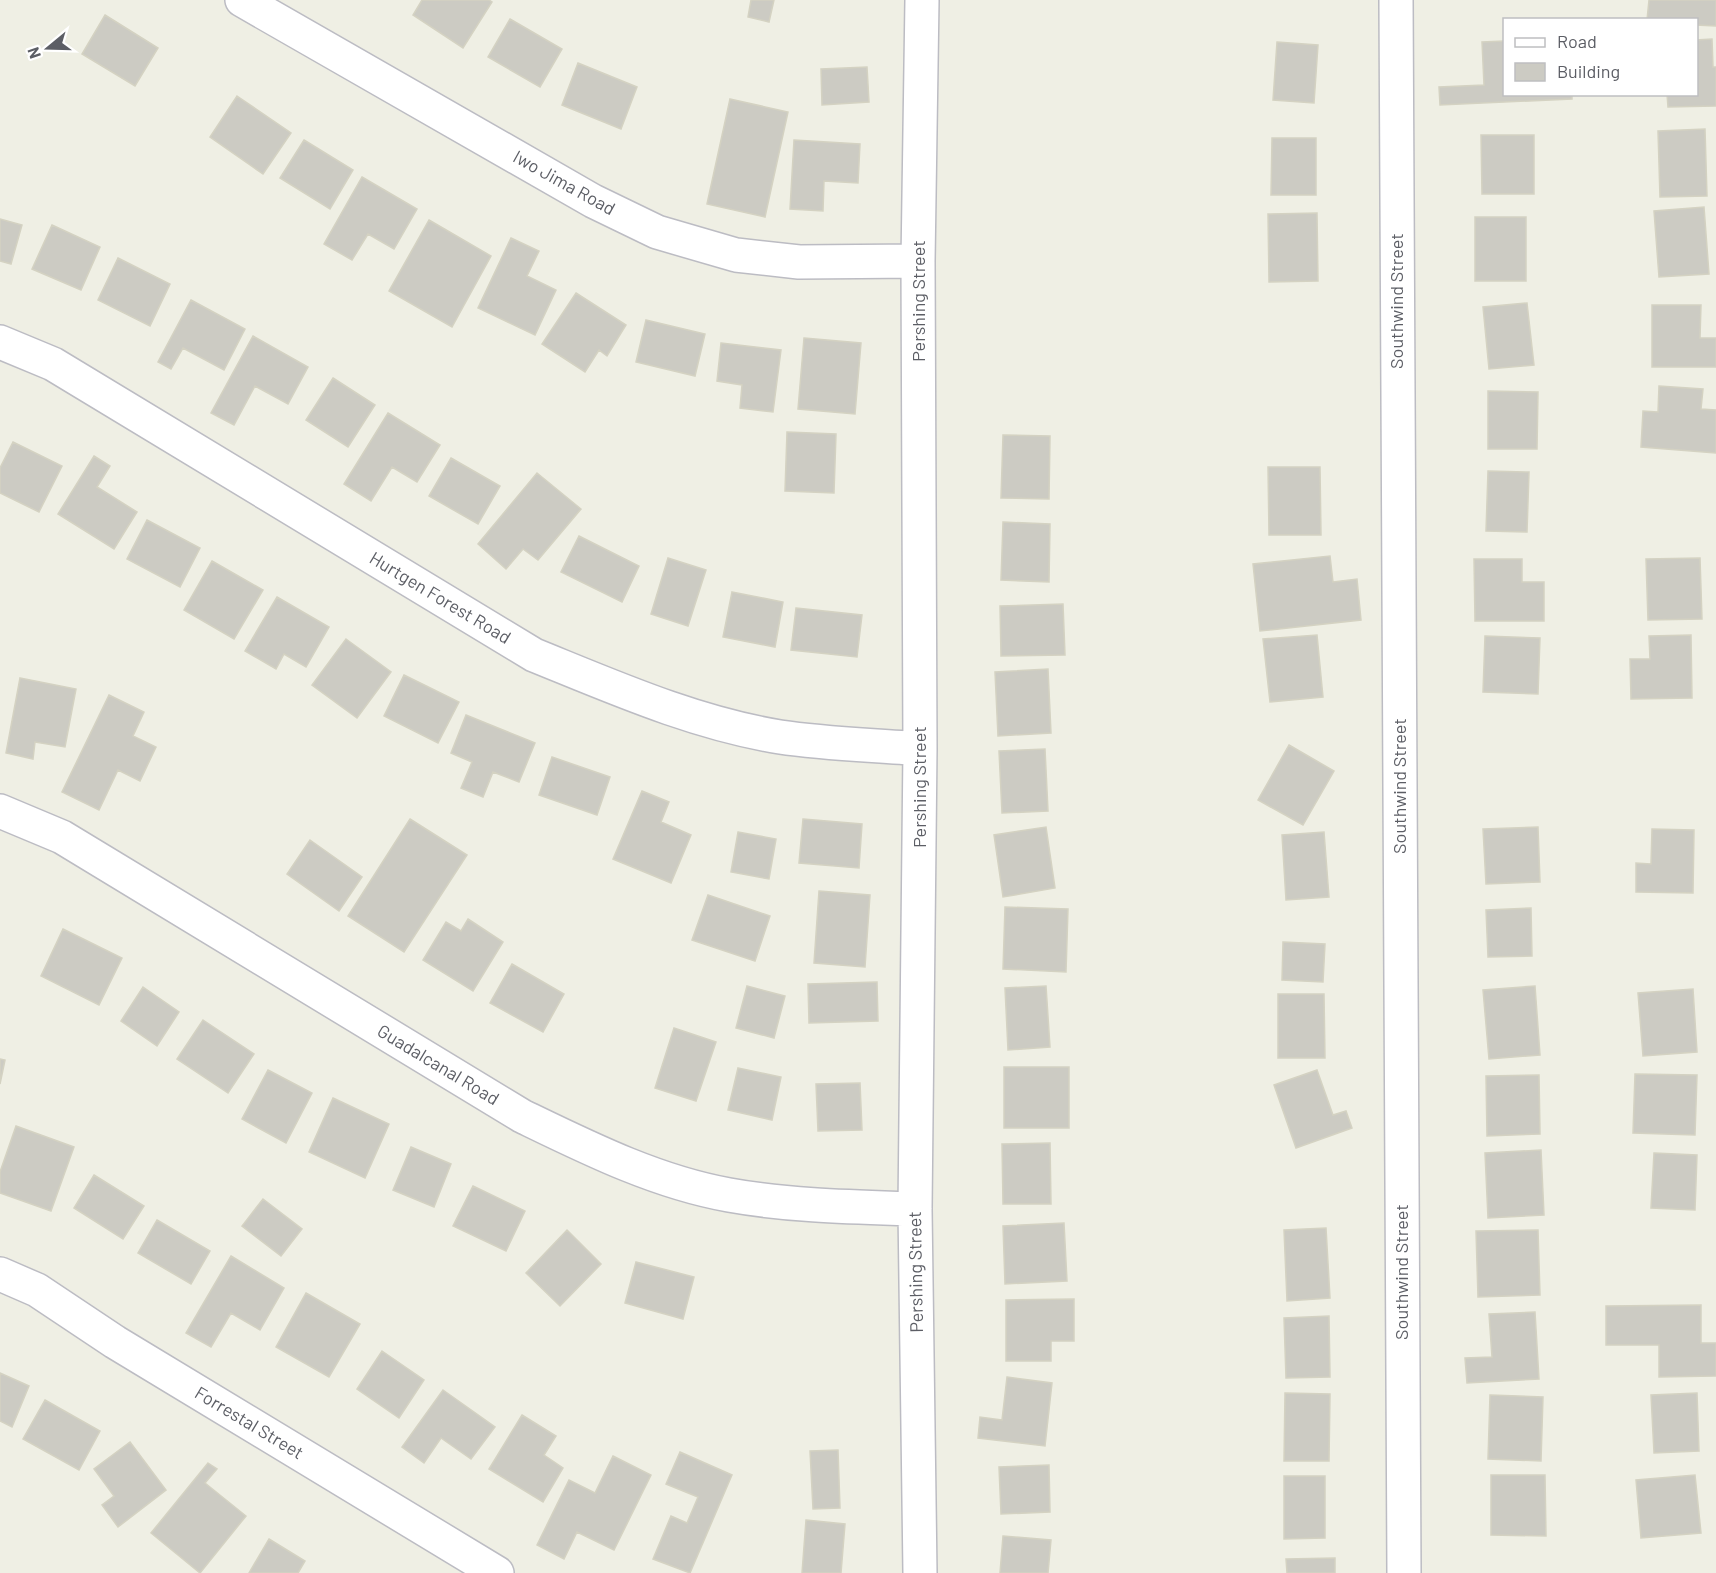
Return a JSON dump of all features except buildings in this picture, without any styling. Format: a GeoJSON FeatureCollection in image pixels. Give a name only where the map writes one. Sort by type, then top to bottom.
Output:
{"type":"FeatureCollection","features":[{"type":"Feature","properties":{"kind":"street","name":"Iwo Jima Road"},"geometry":{"type":"LineString","coordinates":[[242,0],[593,201],[657,232],[736,255],[799,262],[918,261]]}},
{"type":"Feature","properties":{"kind":"street","name":"Pershing Street"},"geometry":{"type":"LineString","coordinates":[[920,1573],[915,1209],[920,749],[918,261],[922,0]]}},
{"type":"Feature","properties":{"kind":"street","name":"Southwind Street"},"geometry":{"type":"LineString","coordinates":[[1396,0],[1404,1573]]}},
{"type":"Feature","properties":{"kind":"street","name":"Hurtgen Forest Road"},"geometry":{"type":"LineString","coordinates":[[0,342],[53,364],[534,655],[708,721],[780,737],[920,749]]}},
{"type":"Feature","properties":{"kind":"street","name":"Guadalcanal Road"},"geometry":{"type":"LineString","coordinates":[[0,811],[62,837],[522,1116],[593,1150],[647,1173],[728,1195],[807,1206],[915,1209]]}},
{"type":"Feature","properties":{"kind":"street","name":"Forrestal Street"},"geometry":{"type":"LineString","coordinates":[[0,1274],[37,1290],[125,1348],[497,1573]]}}]}
